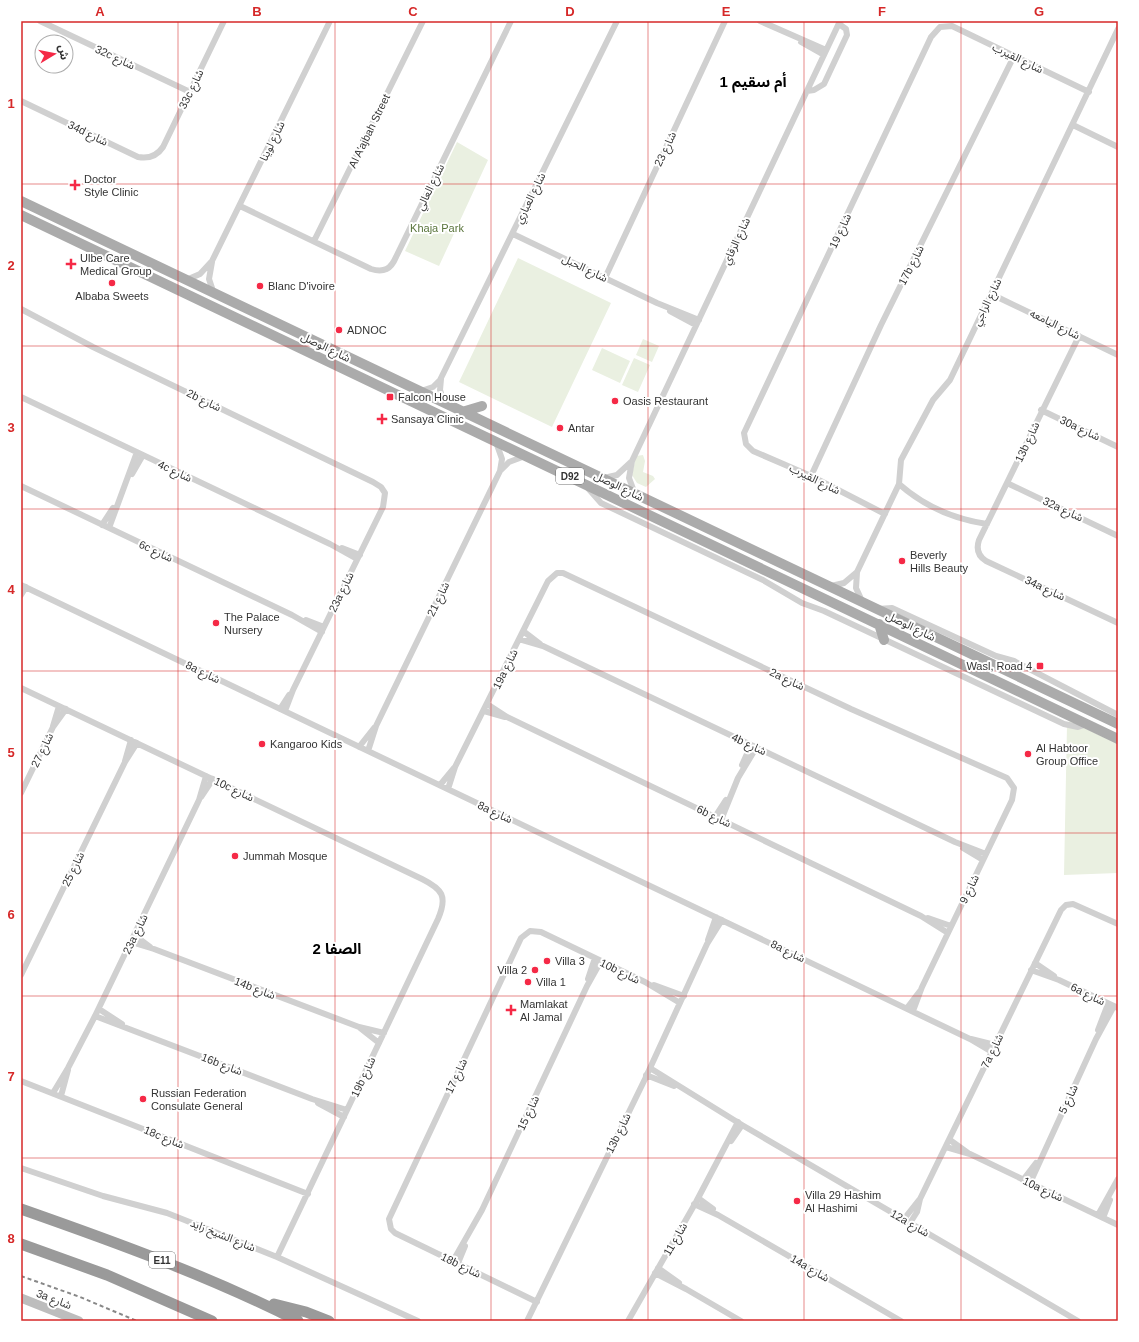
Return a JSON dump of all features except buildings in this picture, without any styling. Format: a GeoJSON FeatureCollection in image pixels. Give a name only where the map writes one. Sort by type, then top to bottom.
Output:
{"type":"FeatureCollection","features":[{"type":"Feature","properties":{"kind":"highway","name":"E11"},"geometry":{"type":"LineString","coordinates":[[21,1208],[152,1257],[258,1301],[298,1321]]}},
{"type":"Feature","properties":{"kind":"highway"},"geometry":{"type":"LineString","coordinates":[[21,1244],[114,1278],[212,1321]]}},
{"type":"Feature","properties":{"kind":"highway"},"geometry":{"type":"LineString","coordinates":[[258,1301],[290,1308],[329,1321]]}},
{"type":"Feature","properties":{"kind":"main road","name":"شارع الوصل"},"geometry":{"type":"LineString","coordinates":[[21,201],[1118,724]]}},
{"type":"Feature","properties":{"kind":"main road","name":"شارع الوصل"},"geometry":{"type":"LineString","coordinates":[[21,215],[1118,738]]}},
{"type":"Feature","properties":{"kind":"main road"},"geometry":{"type":"LineString","coordinates":[[170,294],[183,292]]}},
{"type":"Feature","properties":{"kind":"main road"},"geometry":{"type":"LineString","coordinates":[[232,315],[230,308],[237,305]]}},
{"type":"Feature","properties":{"kind":"main road"},"geometry":{"type":"LineString","coordinates":[[462,412],[482,406]]}},
{"type":"Feature","properties":{"kind":"main road"},"geometry":{"type":"LineString","coordinates":[[879,624],[884,640]]}},
{"type":"Feature","properties":{"kind":"street","name":"32c شارع"},"geometry":{"type":"LineString","coordinates":[[40,21],[190,92]]}},
{"type":"Feature","properties":{"kind":"street","name":"33c شارع"},"geometry":{"type":"LineString","coordinates":[[156,155],[163,147],[224,21]]}},
{"type":"Feature","properties":{"kind":"street","name":"شارع لوينا"},"geometry":{"type":"LineString","coordinates":[[185,280],[200,274],[212,261],[330,21]]}},
{"type":"Feature","properties":{"kind":"street","name":"Al A’ajbah Street"},"geometry":{"type":"LineString","coordinates":[[314,241],[423,21]]}},
{"type":"Feature","properties":{"kind":"street","name":"شارع العالي"},"geometry":{"type":"LineString","coordinates":[[240,206],[377,271],[389,269],[511,21]]}},
{"type":"Feature","properties":{"kind":"street","name":"شارع العباري"},"geometry":{"type":"LineString","coordinates":[[420,392],[433,386],[442,375],[617,21]]}},
{"type":"Feature","properties":{"kind":"street","name":"شارع 23"},"geometry":{"type":"LineString","coordinates":[[605,278],[725,21]]}},
{"type":"Feature","properties":{"kind":"street"},"geometry":{"type":"LineString","coordinates":[[760,21],[825,52]]}},
{"type":"Feature","properties":{"kind":"street"},"geometry":{"type":"LineString","coordinates":[[807,91],[814,90],[824,84],[847,32],[839,22]]}},
{"type":"Feature","properties":{"kind":"street","name":"شارع الرقاي"},"geometry":{"type":"LineString","coordinates":[[636,495],[629,478],[632,461],[839,22]]}},
{"type":"Feature","properties":{"kind":"street","name":"شارع القيرب"},"geometry":{"type":"LineString","coordinates":[[946,25],[952,26],[1089,92]]}},
{"type":"Feature","properties":{"kind":"street","name":"شارع 19"},"geometry":{"type":"LineString","coordinates":[[746,444],[744,437],[745,430],[931,37],[940,27],[946,25]]}},
{"type":"Feature","properties":{"kind":"street","name":"شارع الراجي"},"geometry":{"type":"LineString","coordinates":[[863,603],[856,588],[857,572],[900,484],[901,460],[933,400],[950,380],[1118,29]]}},
{"type":"Feature","properties":{"kind":"street","name":"17b شارع"},"geometry":{"type":"LineString","coordinates":[[811,476],[880,326],[1014,56]]}},
{"type":"Feature","properties":{"kind":"street","name":"34d شارع"},"geometry":{"type":"LineString","coordinates":[[21,101],[138,157],[150,158],[156,155]]}},
{"type":"Feature","properties":{"kind":"street"},"geometry":{"type":"LineString","coordinates":[[1073,125],[1118,146]]}},
{"type":"Feature","properties":{"kind":"street","name":"شارع الحبل"},"geometry":{"type":"LineString","coordinates":[[512,234],[698,323]]}},
{"type":"Feature","properties":{"kind":"street","name":"شارع لوينا"},"geometry":{"type":"LineString","coordinates":[[212,261],[210,279],[214,294]]}},
{"type":"Feature","properties":{"kind":"street","name":"شارع اليامعه"},"geometry":{"type":"LineString","coordinates":[[991,294],[1118,354]]}},
{"type":"Feature","properties":{"kind":"street","name":"2b شارع"},"geometry":{"type":"LineString","coordinates":[[21,309],[93,347],[373,482],[381,487],[385,493]]}},
{"type":"Feature","properties":{"kind":"street","name":"13b شارع"},"geometry":{"type":"LineString","coordinates":[[977,548],[1041,410],[1079,336]]}},
{"type":"Feature","properties":{"kind":"street","name":"شارع العباري"},"geometry":{"type":"LineString","coordinates":[[442,375],[440,390],[444,403]]}},
{"type":"Feature","properties":{"kind":"street","name":"4c شارع"},"geometry":{"type":"LineString","coordinates":[[21,397],[358,557]]}},
{"type":"Feature","properties":{"kind":"street","name":"30a شارع"},"geometry":{"type":"LineString","coordinates":[[1041,410],[1118,447]]}},
{"type":"Feature","properties":{"kind":"street","name":"شارع 21"},"geometry":{"type":"LineString","coordinates":[[495,441],[500,452],[500,471]]}},
{"type":"Feature","properties":{"kind":"street","name":"شارع القيرب"},"geometry":{"type":"LineString","coordinates":[[746,444],[753,451],[811,476],[885,514]]}},
{"type":"Feature","properties":{"kind":"street"},"geometry":{"type":"LineString","coordinates":[[109,528],[116,504],[128,478],[137,452]]}},
{"type":"Feature","properties":{"kind":"street"},"geometry":{"type":"LineString","coordinates":[[128,478],[143,455]]}},
{"type":"Feature","properties":{"kind":"street","name":"شارع 21"},"geometry":{"type":"LineString","coordinates":[[368,751],[375,726],[500,471],[509,462],[526,456]]}},
{"type":"Feature","properties":{"kind":"street","name":"شارع الرقاي"},"geometry":{"type":"LineString","coordinates":[[601,478],[617,475],[632,461]]}},
{"type":"Feature","properties":{"kind":"street"},"geometry":{"type":"LineString","coordinates":[[583,482],[593,496],[601,503],[763,580],[802,603],[824,611],[1064,724],[1078,727],[1088,724]]}},
{"type":"Feature","properties":{"kind":"street","name":"32a شارع"},"geometry":{"type":"LineString","coordinates":[[1008,483],[1118,536]]}},
{"type":"Feature","properties":{"kind":"street"},"geometry":{"type":"LineString","coordinates":[[900,484],[919,500],[940,511],[963,520],[987,524]]}},
{"type":"Feature","properties":{"kind":"street","name":"6c شارع"},"geometry":{"type":"LineString","coordinates":[[21,486],[323,630]]}},
{"type":"Feature","properties":{"kind":"street","name":"23a شارع"},"geometry":{"type":"LineString","coordinates":[[283,710],[383,507],[385,493]]}},
{"type":"Feature","properties":{"kind":"street"},"geometry":{"type":"LineString","coordinates":[[102,524],[116,504]]}},
{"type":"Feature","properties":{"kind":"street","name":"34a شارع"},"geometry":{"type":"LineString","coordinates":[[977,548],[980,556],[986,561],[1118,623]]}},
{"type":"Feature","properties":{"kind":"street","name":"شارع الراجي"},"geometry":{"type":"LineString","coordinates":[[827,586],[844,583],[857,572]]}},
{"type":"Feature","properties":{"kind":"street","name":"19a شارع"},"geometry":{"type":"LineString","coordinates":[[448,789],[455,767],[548,581],[557,573]]}},
{"type":"Feature","properties":{"kind":"street","name":"2a شارع"},"geometry":{"type":"LineString","coordinates":[[557,573],[569,574],[851,709],[1007,778],[1014,788]]}},
{"type":"Feature","properties":{"kind":"street"},"geometry":{"type":"LineString","coordinates":[[21,595],[24,586]]}},
{"type":"Feature","properties":{"kind":"street","name":"8a شارع"},"geometry":{"type":"LineString","coordinates":[[24,586],[970,1038],[992,1052]]}},
{"type":"Feature","properties":{"kind":"street","name":"شارع الوصل"},"geometry":{"type":"LineString","coordinates":[[877,610],[886,607],[892,608],[996,656],[1014,661],[1118,715]]}},
{"type":"Feature","properties":{"kind":"street","name":"4b شارع"},"geometry":{"type":"LineString","coordinates":[[523,631],[543,646]]}},
{"type":"Feature","properties":{"kind":"street","name":"4b شارع"},"geometry":{"type":"LineString","coordinates":[[519,639],[543,646],[985,857]]}},
{"type":"Feature","properties":{"kind":"street","name":"10c شارع"},"geometry":{"type":"LineString","coordinates":[[21,688],[422,879],[435,886],[443,896]]}},
{"type":"Feature","properties":{"kind":"street","name":"6b شارع"},"geometry":{"type":"LineString","coordinates":[[487,704],[507,717],[921,916],[948,933]]}},
{"type":"Feature","properties":{"kind":"street","name":"شارع 27"},"geometry":{"type":"LineString","coordinates":[[53,728],[59,706]]}},
{"type":"Feature","properties":{"kind":"street","name":"شارع 27"},"geometry":{"type":"LineString","coordinates":[[21,793],[53,728],[66,709]]}},
{"type":"Feature","properties":{"kind":"street","name":"6b شارع"},"geometry":{"type":"LineString","coordinates":[[484,711],[507,717]]}},
{"type":"Feature","properties":{"kind":"street","name":"شارع 21"},"geometry":{"type":"LineString","coordinates":[[359,747],[375,726]]}},
{"type":"Feature","properties":{"kind":"street","name":"شارع 25"},"geometry":{"type":"LineString","coordinates":[[125,762],[131,740]]}},
{"type":"Feature","properties":{"kind":"street","name":"شارع 25"},"geometry":{"type":"LineString","coordinates":[[21,975],[125,762],[137,743]]}},
{"type":"Feature","properties":{"kind":"street"},"geometry":{"type":"LineString","coordinates":[[718,818],[753,746]]}},
{"type":"Feature","properties":{"kind":"street","name":"19a شارع"},"geometry":{"type":"LineString","coordinates":[[440,785],[455,767]]}},
{"type":"Feature","properties":{"kind":"street","name":"23a شارع"},"geometry":{"type":"LineString","coordinates":[[200,798],[206,776]]}},
{"type":"Feature","properties":{"kind":"street","name":"23a شارع"},"geometry":{"type":"LineString","coordinates":[[53,1093],[99,1009],[200,798],[213,779]]}},
{"type":"Feature","properties":{"kind":"street","name":"شارع 9"},"geometry":{"type":"LineString","coordinates":[[913,1011],[921,990],[951,926],[1012,800],[1014,788]]}},
{"type":"Feature","properties":{"kind":"street","name":"19b شارع"},"geometry":{"type":"LineString","coordinates":[[277,1257],[441,913],[443,896]]}},
{"type":"Feature","properties":{"kind":"street","name":"7a شارع"},"geometry":{"type":"LineString","coordinates":[[904,1219],[920,1199],[946,1148],[1057,916],[1066,905],[1074,904],[1118,924]]}},
{"type":"Feature","properties":{"kind":"street","name":"6b شارع"},"geometry":{"type":"LineString","coordinates":[[921,916],[951,926]]}},
{"type":"Feature","properties":{"kind":"street","name":"13b شارع"},"geometry":{"type":"LineString","coordinates":[[527,1321],[650,1068],[719,919]]}},
{"type":"Feature","properties":{"kind":"street","name":"10b شارع"},"geometry":{"type":"LineString","coordinates":[[530,931],[541,932],[645,982],[680,1003]]}},
{"type":"Feature","properties":{"kind":"street","name":"شارع 17"},"geometry":{"type":"LineString","coordinates":[[389,1224],[390,1215],[521,938],[530,931]]}},
{"type":"Feature","properties":{"kind":"street","name":"14b شارع"},"geometry":{"type":"LineString","coordinates":[[134,935],[152,948]]}},
{"type":"Feature","properties":{"kind":"street","name":"14b شارع"},"geometry":{"type":"LineString","coordinates":[[131,942],[152,948],[359,1027],[384,1033]]}},
{"type":"Feature","properties":{"kind":"street","name":"شارع 15"},"geometry":{"type":"LineString","coordinates":[[587,986],[595,958]]}},
{"type":"Feature","properties":{"kind":"street","name":"شارع 15"},"geometry":{"type":"LineString","coordinates":[[455,1262],[466,1238],[482,1210],[587,986],[601,961]]}},
{"type":"Feature","properties":{"kind":"street","name":"6a شارع"},"geometry":{"type":"LineString","coordinates":[[1034,964],[1059,980]]}},
{"type":"Feature","properties":{"kind":"street","name":"6a شارع"},"geometry":{"type":"LineString","coordinates":[[1031,970],[1059,980],[1113,1006]]}},
{"type":"Feature","properties":{"kind":"street","name":"10b شارع"},"geometry":{"type":"LineString","coordinates":[[645,982],[684,996]]}},
{"type":"Feature","properties":{"kind":"street","name":"شارع 9"},"geometry":{"type":"LineString","coordinates":[[907,1008],[921,990]]}},
{"type":"Feature","properties":{"kind":"street","name":"شارع 5"},"geometry":{"type":"LineString","coordinates":[[1030,1183],[1096,1039],[1113,1006]]}},
{"type":"Feature","properties":{"kind":"street","name":"16b شارع"},"geometry":{"type":"LineString","coordinates":[[99,1009],[132,1030]]}},
{"type":"Feature","properties":{"kind":"street","name":"16b شارع"},"geometry":{"type":"LineString","coordinates":[[95,1016],[312,1099],[347,1110]]}},
{"type":"Feature","properties":{"kind":"street","name":"14b شارع"},"geometry":{"type":"LineString","coordinates":[[359,1027],[379,1042]]}},
{"type":"Feature","properties":{"kind":"street","name":"8a شارع"},"geometry":{"type":"LineString","coordinates":[[970,1038],[995,1045]]}},
{"type":"Feature","properties":{"kind":"street","name":"23a شارع"},"geometry":{"type":"LineString","coordinates":[[61,1096],[68,1068]]}},
{"type":"Feature","properties":{"kind":"street","name":"12a شارع"},"geometry":{"type":"LineString","coordinates":[[650,1068],[740,1124],[1078,1321]]}},
{"type":"Feature","properties":{"kind":"street","name":"12a شارع"},"geometry":{"type":"LineString","coordinates":[[646,1075],[681,1088]]}},
{"type":"Feature","properties":{"kind":"street","name":"18c شارع"},"geometry":{"type":"LineString","coordinates":[[21,1082],[61,1096],[308,1194]]}},
{"type":"Feature","properties":{"kind":"street","name":"16b شارع"},"geometry":{"type":"LineString","coordinates":[[312,1099],[344,1117]]}},
{"type":"Feature","properties":{"kind":"street","name":"شارع 11"},"geometry":{"type":"LineString","coordinates":[[628,1321],[696,1201],[720,1155],[740,1124]]}},
{"type":"Feature","properties":{"kind":"street","name":"10a شارع"},"geometry":{"type":"LineString","coordinates":[[950,1140],[969,1154],[1118,1225]]}},
{"type":"Feature","properties":{"kind":"street","name":"10a شارع"},"geometry":{"type":"LineString","coordinates":[[946,1148],[969,1154]]}},
{"type":"Feature","properties":{"kind":"street","name":"شارع 5"},"geometry":{"type":"LineString","coordinates":[[1023,1180],[1040,1159]]}},
{"type":"Feature","properties":{"kind":"street","name":"شارع الشيخ زايد"},"geometry":{"type":"LineString","coordinates":[[21,1168],[109,1198],[167,1213],[277,1257],[418,1321]]}},
{"type":"Feature","properties":{"kind":"street"},"geometry":{"type":"LineString","coordinates":[[1100,1217],[1118,1179]]}},
{"type":"Feature","properties":{"kind":"street","name":"7a شارع"},"geometry":{"type":"LineString","coordinates":[[910,1223],[917,1212],[920,1199]]}},
{"type":"Feature","properties":{"kind":"street","name":"14a شارع"},"geometry":{"type":"LineString","coordinates":[[696,1201],[901,1321]]}},
{"type":"Feature","properties":{"kind":"street","name":"18b شارع"},"geometry":{"type":"LineString","coordinates":[[389,1224],[395,1233],[537,1302]]}},
{"type":"Feature","properties":{"kind":"street"},"geometry":{"type":"LineString","coordinates":[[656,1271],[741,1321]]}},
{"type":"Feature","properties":{"kind":"street","name":"3a شارع"},"geometry":{"type":"LineString","coordinates":[[21,1298],[79,1321]]}},
{"type":"Feature","properties":{"kind":"green space","name":"Khaja Park"},"geometry":{"type":"Polygon","coordinates":[[[457,142],[488,160],[439,266],[405,251],[457,142]]]}},
{"type":"Feature","properties":{"kind":"green space"},"geometry":{"type":"Polygon","coordinates":[[[518,258],[611,303],[552,427],[459,382],[518,258]]]}},
{"type":"Feature","properties":{"kind":"green space"},"geometry":{"type":"Polygon","coordinates":[[[643,339],[659,346],[652,362],[636,355],[643,339]]]}},
{"type":"Feature","properties":{"kind":"green space"},"geometry":{"type":"Polygon","coordinates":[[[602,348],[630,361],[620,383],[592,370],[602,348]]]}},
{"type":"Feature","properties":{"kind":"green space"},"geometry":{"type":"Polygon","coordinates":[[[634,358],[650,365],[638,392],[622,385],[634,358]]]}},
{"type":"Feature","properties":{"kind":"green space"},"geometry":{"type":"Polygon","coordinates":[[[643,455],[645,461],[643,472],[653,476],[655,479],[646,487],[637,483],[632,475],[636,456],[643,455]]]}},
{"type":"Feature","properties":{"kind":"green space"},"geometry":{"type":"Polygon","coordinates":[[[1069,721],[1118,744],[1118,873],[1064,875],[1067,725],[1069,721]]]}},
{"type":"Feature","properties":{"kind":"railway"},"geometry":{"type":"LineString","coordinates":[[21,1276],[80,1297],[137,1321]]}},
{"type":"Feature","properties":{"kind":"place","name":"Doctor Style Clinic"},"geometry":{"type":"Point","coordinates":[75,185]}},
{"type":"Feature","properties":{"kind":"place","name":"Ulbe Care Medical Group"},"geometry":{"type":"Point","coordinates":[71,264]}},
{"type":"Feature","properties":{"kind":"place","name":"Albaba Sweets"},"geometry":{"type":"Point","coordinates":[112,283]}},
{"type":"Feature","properties":{"kind":"place","name":"Blanc D'ivoire"},"geometry":{"type":"Point","coordinates":[260,286]}},
{"type":"Feature","properties":{"kind":"place","name":"ADNOC"},"geometry":{"type":"Point","coordinates":[339,330]}},
{"type":"Feature","properties":{"kind":"place","name":"Falcon House"},"geometry":{"type":"Point","coordinates":[390,397]}},
{"type":"Feature","properties":{"kind":"place","name":"Oasis Restaurant"},"geometry":{"type":"Point","coordinates":[615,401]}},
{"type":"Feature","properties":{"kind":"place","name":"Sansaya Clinic"},"geometry":{"type":"Point","coordinates":[382,419]}},
{"type":"Feature","properties":{"kind":"place","name":"Antar"},"geometry":{"type":"Point","coordinates":[560,428]}},
{"type":"Feature","properties":{"kind":"place","name":"Beverly Hills Beauty"},"geometry":{"type":"Point","coordinates":[902,561]}},
{"type":"Feature","properties":{"kind":"place","name":"The Palace Nursery"},"geometry":{"type":"Point","coordinates":[216,623]}},
{"type":"Feature","properties":{"kind":"place","name":"Wasl, Road 4"},"geometry":{"type":"Point","coordinates":[1040,666]}},
{"type":"Feature","properties":{"kind":"place","name":"Kangaroo Kids"},"geometry":{"type":"Point","coordinates":[262,744]}},
{"type":"Feature","properties":{"kind":"place","name":"Al Habtoor Group Office"},"geometry":{"type":"Point","coordinates":[1028,754]}},
{"type":"Feature","properties":{"kind":"place","name":"Jummah Mosque"},"geometry":{"type":"Point","coordinates":[235,856]}},
{"type":"Feature","properties":{"kind":"place","name":"Villa 3"},"geometry":{"type":"Point","coordinates":[547,961]}},
{"type":"Feature","properties":{"kind":"place","name":"Villa 2"},"geometry":{"type":"Point","coordinates":[535,970]}},
{"type":"Feature","properties":{"kind":"place","name":"Villa 1"},"geometry":{"type":"Point","coordinates":[528,982]}},
{"type":"Feature","properties":{"kind":"place","name":"Mamlakat Al Jamal"},"geometry":{"type":"Point","coordinates":[511,1010]}},
{"type":"Feature","properties":{"kind":"place","name":"Russian Federation Consulate General"},"geometry":{"type":"Point","coordinates":[143,1099]}},
{"type":"Feature","properties":{"kind":"place","name":"Villa 29 Hashim Al Hashimi"},"geometry":{"type":"Point","coordinates":[797,1201]}},
{"type":"Feature","properties":{"kind":"district","name":"أم سقيم 1"},"geometry":{"type":"Point","coordinates":[753,82]}},
{"type":"Feature","properties":{"kind":"district","name":"الصفا 2"},"geometry":{"type":"Point","coordinates":[337,949]}}]}
